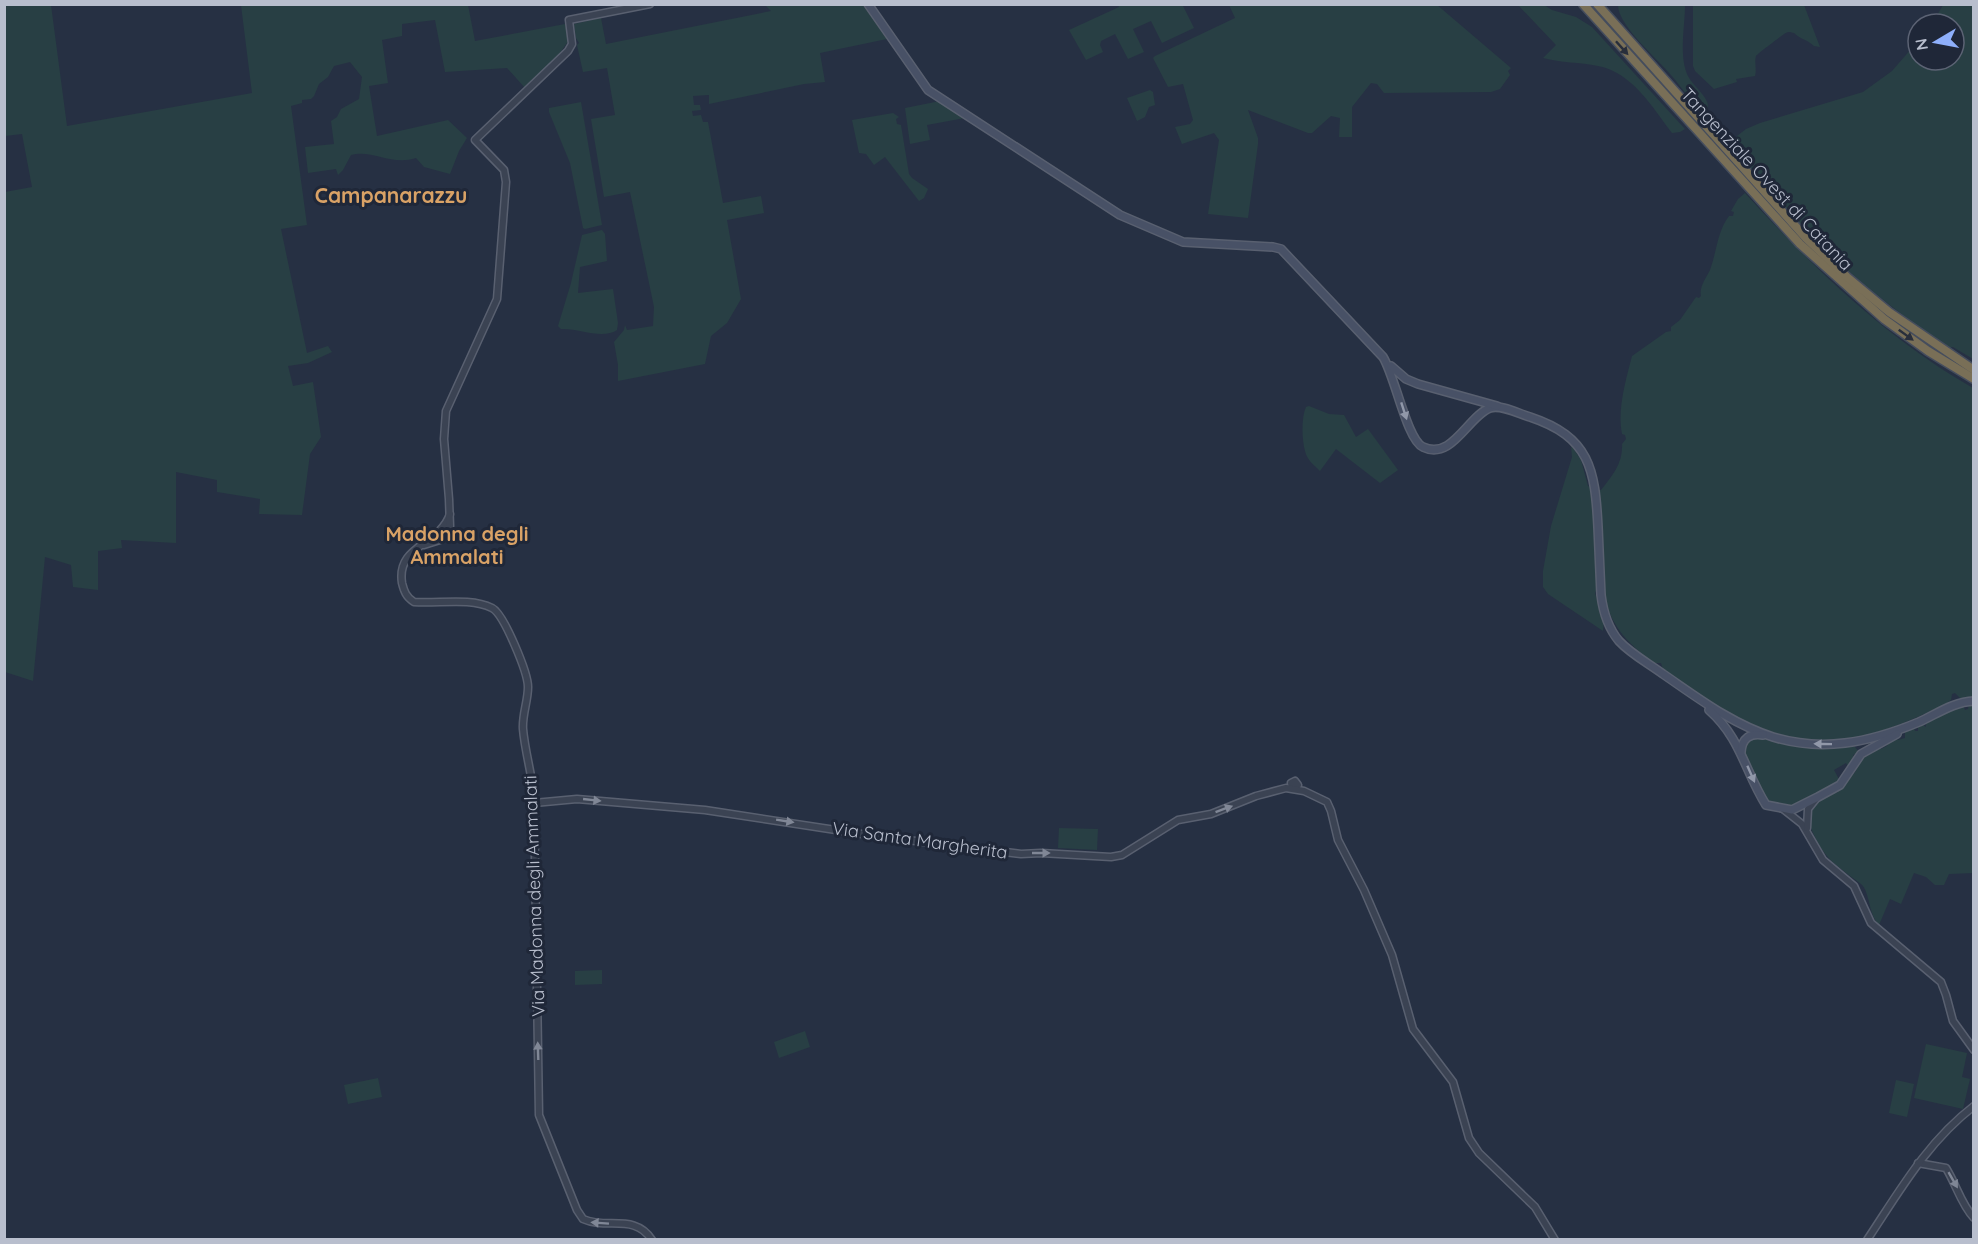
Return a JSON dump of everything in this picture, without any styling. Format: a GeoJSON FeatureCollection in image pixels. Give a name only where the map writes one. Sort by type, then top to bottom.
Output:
{"type":"FeatureCollection","features":[{"type":"Feature","properties":{"kind":"highway","name":"Tangenziale Ovest di Catania"},"geometry":{"type":"LineString","coordinates":[[1583,4],[1800,244],[1884,319],[1928,351],[1974,379]]}},
{"type":"Feature","properties":{"kind":"highway","name":"Tangenziale Ovest di Catania"},"geometry":{"type":"LineString","coordinates":[[1597,4],[1806,238],[1847,277],[1889,312],[1974,370]]}},
{"type":"Feature","properties":{"kind":"main road"},"geometry":{"type":"LineString","coordinates":[[867,4],[924,86],[935,95],[1131,221],[1176,240],[1189,243],[1281,249],[1406,379]]}},
{"type":"Feature","properties":{"kind":"main road"},"geometry":{"type":"LineString","coordinates":[[1383,357],[1390,368],[1411,433],[1419,445],[1424,448],[1436,450],[1448,446],[1484,412],[1495,408],[1506,410]]}},
{"type":"Feature","properties":{"kind":"main road"},"geometry":{"type":"LineString","coordinates":[[1395,382],[1399,377],[1428,388],[1484,402],[1556,428],[1573,441],[1593,475],[1602,602],[1607,619],[1620,641],[1633,653],[1721,713],[1771,736]]}},
{"type":"Feature","properties":{"kind":"main road"},"geometry":{"type":"LineString","coordinates":[[1473,400],[1483,405],[1484,412]]}},
{"type":"Feature","properties":{"kind":"main road"},"geometry":{"type":"LineString","coordinates":[[1686,690],[1725,726],[1741,752],[1766,805],[1792,810],[1840,785],[1861,754],[1957,704],[1974,701]]}},
{"type":"Feature","properties":{"kind":"main road"},"geometry":{"type":"LineString","coordinates":[[1741,752],[1743,743],[1750,735],[1771,736],[1810,744],[1847,743],[1880,736],[1920,722]]}},
{"type":"Feature","properties":{"kind":"main road"},"geometry":{"type":"LineString","coordinates":[[1847,743],[1858,746],[1861,754]]}},
{"type":"Feature","properties":{"kind":"street","name":"Via Madonna degli Ammalati"},"geometry":{"type":"LineString","coordinates":[[650,4],[569,20],[572,44],[568,51],[475,140],[504,170],[506,182],[497,298],[446,411],[444,439],[450,526],[440,540],[420,546],[409,555],[402,570],[403,587],[409,599],[414,602],[473,603],[487,606],[498,612],[528,683],[523,725],[534,803],[540,1120],[577,1210],[583,1219],[600,1224],[635,1225],[646,1231],[652,1239]]}},
{"type":"Feature","properties":{"kind":"street","name":"Via Santa Margherita"},"geometry":{"type":"LineString","coordinates":[[534,803],[578,799],[696,809],[876,836],[1021,854],[1085,854],[1111,857],[1122,855],[1178,820],[1210,814],[1256,796],[1295,787],[1323,799],[1330,807],[1338,840],[1364,890],[1392,955],[1413,1029],[1453,1082],[1471,1143],[1535,1207],[1555,1239]]}},
{"type":"Feature","properties":{"kind":"street"},"geometry":{"type":"LineString","coordinates":[[1809,837],[1806,826],[1807,815],[1818,797]]}},
{"type":"Feature","properties":{"kind":"street"},"geometry":{"type":"LineString","coordinates":[[1782,809],[1802,824],[1823,860],[1854,886],[1871,923],[1941,982],[1953,1021],[1974,1050]]}},
{"type":"Feature","properties":{"kind":"street"},"geometry":{"type":"LineString","coordinates":[[1866,1239],[1918,1163],[1938,1139],[1974,1106]]}},
{"type":"Feature","properties":{"kind":"street"},"geometry":{"type":"LineString","coordinates":[[1918,1163],[1946,1168],[1966,1208],[1974,1218]]}},
{"type":"Feature","properties":{"kind":"green space"},"geometry":{"type":"Polygon","coordinates":[[[1436,4],[1511,68],[1508,71],[1510,75],[1500,89],[1491,92],[1384,93],[1377,84],[1371,83],[1352,107],[1352,137],[1339,137],[1340,118],[1331,116],[1312,133],[1308,133],[1248,110],[1258,144],[1248,218],[1208,214],[1219,140],[1214,133],[1182,144],[1175,127],[1190,124],[1193,120],[1183,84],[1168,87],[1153,58],[1155,56],[1235,18],[1229,5],[1436,4]]]}},
{"type":"Feature","properties":{"kind":"green space"},"geometry":{"type":"Polygon","coordinates":[[[5,5],[51,5],[67,126],[252,93],[241,5],[468,5],[475,41],[565,24],[569,40],[560,53],[525,88],[507,68],[445,72],[435,20],[402,24],[402,36],[382,40],[388,83],[369,86],[377,136],[448,120],[467,138],[450,174],[424,167],[416,158],[398,160],[366,154],[351,155],[338,175],[336,169],[308,173],[305,147],[334,144],[331,121],[337,117],[341,109],[359,99],[362,77],[350,62],[334,66],[328,77],[319,84],[311,99],[302,100],[302,103],[291,106],[307,225],[281,229],[307,353],[328,346],[332,352],[308,363],[288,366],[293,386],[313,382],[321,437],[310,454],[302,515],[259,514],[260,499],[217,492],[217,480],[176,472],[176,543],[121,540],[122,548],[98,551],[98,590],[73,587],[71,565],[45,557],[33,681],[5,672],[5,192],[32,187],[22,134],[5,136],[5,5]]]}},
{"type":"Feature","properties":{"kind":"green space"},"geometry":{"type":"Polygon","coordinates":[[[765,5],[863,5],[887,39],[820,53],[825,82],[804,84],[709,104],[709,95],[693,96],[694,105],[700,105],[701,110],[692,111],[693,116],[701,115],[703,122],[708,122],[723,203],[761,196],[764,213],[727,220],[741,299],[727,323],[711,336],[705,364],[618,381],[614,342],[624,330],[625,325],[627,330],[653,326],[654,307],[630,192],[604,197],[591,119],[615,115],[607,68],[583,72],[574,24],[601,18],[606,44],[771,11],[765,5]]]}},
{"type":"Feature","properties":{"kind":"green space"},"geometry":{"type":"Polygon","coordinates":[[[1118,5],[1185,5],[1183,6],[1194,28],[1162,43],[1151,21],[1133,29],[1144,52],[1128,59],[1115,34],[1101,41],[1103,52],[1086,60],[1069,30],[1119,7],[1118,5]]]}},
{"type":"Feature","properties":{"kind":"green space"},"geometry":{"type":"Polygon","coordinates":[[[1518,5],[1544,5],[1552,10],[1576,17],[1592,27],[1685,129],[1672,133],[1641,92],[1632,83],[1610,70],[1598,66],[1543,58],[1556,45],[1518,5]]]}},
{"type":"Feature","properties":{"kind":"green space"},"geometry":{"type":"Polygon","coordinates":[[[1618,5],[1685,5],[1683,49],[1685,66],[1689,78],[1704,96],[1708,105],[1708,109],[1702,114],[1633,34],[1620,14],[1618,5]]]}},
{"type":"Feature","properties":{"kind":"green space"},"geometry":{"type":"Polygon","coordinates":[[[1693,5],[1804,5],[1820,47],[1814,46],[1794,33],[1787,32],[1756,56],[1755,76],[1736,79],[1737,82],[1714,89],[1695,71],[1693,66],[1693,5]]]}},
{"type":"Feature","properties":{"kind":"green space"},"geometry":{"type":"Polygon","coordinates":[[[1943,5],[1973,5],[1973,359],[1953,347],[1948,348],[1844,267],[1791,214],[1728,143],[1746,129],[1760,123],[1863,92],[1892,71],[1906,55],[1906,72],[1966,72],[1966,12],[1939,12],[1943,5]]]}},
{"type":"Feature","properties":{"kind":"green space"},"geometry":{"type":"Polygon","coordinates":[[[1150,90],[1153,92],[1155,105],[1149,107],[1145,117],[1137,121],[1127,98],[1150,90]]]}},
{"type":"Feature","properties":{"kind":"green space"},"geometry":{"type":"Polygon","coordinates":[[[940,101],[965,118],[927,125],[930,140],[910,144],[905,108],[940,101]]]}},
{"type":"Feature","properties":{"kind":"green space"},"geometry":{"type":"Polygon","coordinates":[[[581,102],[602,225],[585,229],[570,163],[549,112],[549,108],[581,102]]]}},
{"type":"Feature","properties":{"kind":"green space"},"geometry":{"type":"Polygon","coordinates":[[[893,113],[899,117],[896,119],[897,124],[901,125],[909,174],[928,189],[924,198],[919,201],[885,157],[874,165],[866,154],[859,153],[852,120],[893,113]]]}},
{"type":"Feature","properties":{"kind":"green space"},"geometry":{"type":"Polygon","coordinates":[[[1745,193],[1797,248],[1880,324],[1910,347],[1973,388],[1973,698],[1961,699],[1955,693],[1952,694],[1951,700],[1946,704],[1916,718],[1863,736],[1839,740],[1814,740],[1788,736],[1760,728],[1729,714],[1729,711],[1723,711],[1663,669],[1661,663],[1654,663],[1627,640],[1609,612],[1604,588],[1597,589],[1595,593],[1604,622],[1603,631],[1548,594],[1543,587],[1543,571],[1551,526],[1572,457],[1571,445],[1581,460],[1588,486],[1601,490],[1616,469],[1621,457],[1622,444],[1626,439],[1622,434],[1621,415],[1632,356],[1666,332],[1671,331],[1671,327],[1680,320],[1696,297],[1701,296],[1702,286],[1710,270],[1722,229],[1729,216],[1733,216],[1734,212],[1731,211],[1738,199],[1745,193]]]}},
{"type":"Feature","properties":{"kind":"green space"},"geometry":{"type":"Polygon","coordinates":[[[602,230],[605,234],[607,261],[580,267],[578,293],[613,289],[617,330],[597,334],[561,329],[558,326],[582,235],[602,230]]]}},
{"type":"Feature","properties":{"kind":"green space"},"geometry":{"type":"Polygon","coordinates":[[[1309,406],[1329,414],[1344,415],[1356,437],[1368,429],[1398,470],[1380,483],[1336,449],[1320,471],[1309,460],[1304,446],[1303,417],[1306,407],[1309,406]]]}},
{"type":"Feature","properties":{"kind":"green space"},"geometry":{"type":"Polygon","coordinates":[[[1973,703],[1973,873],[1949,874],[1944,885],[1935,885],[1926,877],[1914,873],[1901,904],[1890,899],[1879,925],[1873,915],[1864,887],[1834,863],[1818,844],[1810,822],[1811,808],[1818,800],[1833,791],[1836,793],[1838,789],[1842,790],[1841,787],[1856,771],[1858,762],[1867,753],[1879,746],[1881,749],[1887,746],[1889,740],[1905,738],[1905,732],[1914,728],[1918,731],[1918,726],[1922,724],[1926,727],[1926,722],[1958,707],[1963,705],[1965,710],[1968,709],[1969,704],[1973,703]]]}},
{"type":"Feature","properties":{"kind":"green space"},"geometry":{"type":"Polygon","coordinates":[[[1758,736],[1795,745],[1855,747],[1859,752],[1853,755],[1855,758],[1849,768],[1846,763],[1834,770],[1840,781],[1836,784],[1802,802],[1783,807],[1766,800],[1744,752],[1746,741],[1758,736]]]}},
{"type":"Feature","properties":{"kind":"green space"},"geometry":{"type":"Polygon","coordinates":[[[1059,828],[1098,829],[1097,850],[1058,848],[1059,828]]]}},
{"type":"Feature","properties":{"kind":"green space"},"geometry":{"type":"Polygon","coordinates":[[[602,970],[602,984],[575,985],[575,971],[602,970]]]}},
{"type":"Feature","properties":{"kind":"green space"},"geometry":{"type":"Polygon","coordinates":[[[805,1031],[810,1047],[779,1058],[774,1042],[805,1031]]]}},
{"type":"Feature","properties":{"kind":"green space"},"geometry":{"type":"Polygon","coordinates":[[[1926,1044],[1967,1053],[1962,1077],[1970,1079],[1963,1109],[1914,1098],[1926,1044]]]}},
{"type":"Feature","properties":{"kind":"green space"},"geometry":{"type":"Polygon","coordinates":[[[378,1078],[382,1097],[348,1104],[344,1085],[378,1078]]]}},
{"type":"Feature","properties":{"kind":"green space"},"geometry":{"type":"Polygon","coordinates":[[[1896,1080],[1914,1084],[1907,1117],[1889,1113],[1896,1080]]]}},
{"type":"Feature","properties":{"kind":"district","name":"Campanarazzu"},"geometry":{"type":"Point","coordinates":[391,195]}},
{"type":"Feature","properties":{"kind":"district","name":"Madonna degli Ammalati"},"geometry":{"type":"Point","coordinates":[457,544]}}]}
